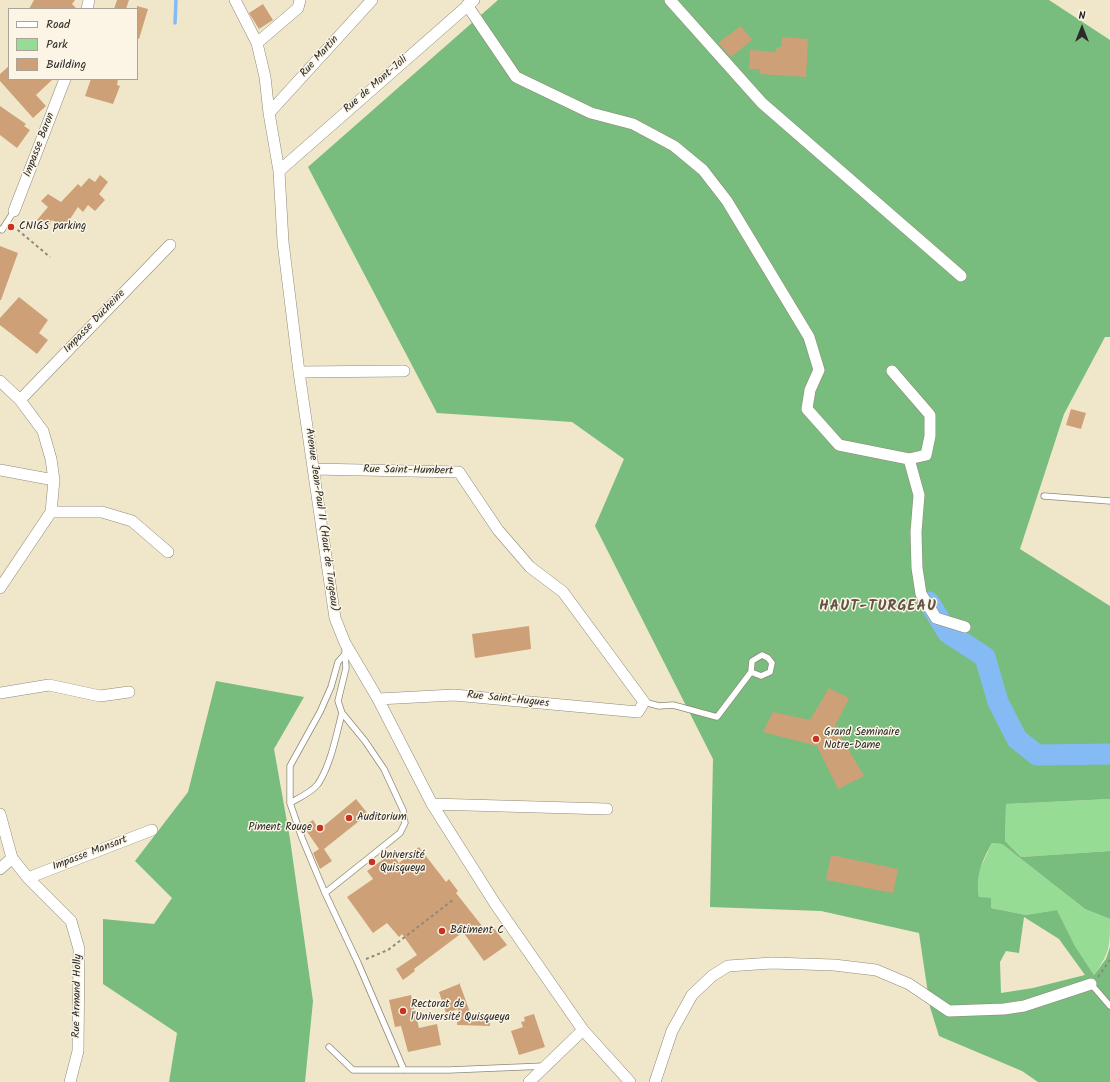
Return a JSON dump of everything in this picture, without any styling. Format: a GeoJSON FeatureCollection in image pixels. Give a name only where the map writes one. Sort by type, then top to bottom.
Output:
{"type":"FeatureCollection","features":[{"type":"Feature","properties":{"kind":"street","name":"Avenue Jean-Paul II (Haut de Turgeau)"},"geometry":{"type":"LineString","coordinates":[[234,0],[257,43],[265,77],[269,113],[279,171],[283,242],[299,372],[335,618],[345,648],[378,699],[432,804],[496,905],[583,1030],[630,1082]]}},
{"type":"Feature","properties":{"kind":"street"},"geometry":{"type":"LineString","coordinates":[[257,43],[298,8],[300,0]]}},
{"type":"Feature","properties":{"kind":"street","name":"Rue Martin"},"geometry":{"type":"LineString","coordinates":[[269,113],[372,0]]}},
{"type":"Feature","properties":{"kind":"street"},"geometry":{"type":"LineString","coordinates":[[670,0],[762,103],[961,276]]}},
{"type":"Feature","properties":{"kind":"street"},"geometry":{"type":"LineString","coordinates":[[470,3],[516,77],[591,113],[633,124],[674,146],[703,170],[727,201],[808,337],[819,370],[810,390],[807,409],[839,445],[909,460],[926,455],[930,436],[930,415],[892,371]]}},
{"type":"Feature","properties":{"kind":"street","name":"Rue de Mont-Joli"},"geometry":{"type":"LineString","coordinates":[[279,171],[470,3]]}},
{"type":"Feature","properties":{"kind":"street","name":"Impasse Baron"},"geometry":{"type":"LineString","coordinates":[[14,211],[65,80]]}},
{"type":"Feature","properties":{"kind":"street","name":"Impasse Ducheine"},"geometry":{"type":"LineString","coordinates":[[20,400],[170,245]]}},
{"type":"Feature","properties":{"kind":"street"},"geometry":{"type":"LineString","coordinates":[[299,372],[404,371]]}},
{"type":"Feature","properties":{"kind":"street"},"geometry":{"type":"LineString","coordinates":[[0,381],[20,400],[42,431],[51,459],[54,480],[51,512],[0,588]]}},
{"type":"Feature","properties":{"kind":"street"},"geometry":{"type":"LineString","coordinates":[[909,460],[919,495],[916,532],[917,568],[921,594],[936,618],[965,627]]}},
{"type":"Feature","properties":{"kind":"street","name":"Rue Saint-Humbert"},"geometry":{"type":"LineString","coordinates":[[313,469],[459,472],[498,530],[530,566],[563,592],[641,707]]}},
{"type":"Feature","properties":{"kind":"street"},"geometry":{"type":"LineString","coordinates":[[0,470],[54,480]]}},
{"type":"Feature","properties":{"kind":"street"},"geometry":{"type":"LineString","coordinates":[[51,512],[102,512],[132,521],[168,552]]}},
{"type":"Feature","properties":{"kind":"street"},"geometry":{"type":"LineString","coordinates":[[0,693],[49,685],[100,696],[129,692]]}},
{"type":"Feature","properties":{"kind":"street","name":"Rue Saint-Hugues"},"geometry":{"type":"LineString","coordinates":[[378,699],[454,695],[641,707]]}},
{"type":"Feature","properties":{"kind":"street"},"geometry":{"type":"LineString","coordinates":[[432,804],[606,809]]}},
{"type":"Feature","properties":{"kind":"street","name":"Rue Armand Holly"},"geometry":{"type":"LineString","coordinates":[[0,814],[12,858],[28,878],[71,921],[79,949],[78,1051],[70,1082]]}},
{"type":"Feature","properties":{"kind":"street","name":"Impasse Mansart"},"geometry":{"type":"LineString","coordinates":[[28,878],[152,830]]}},
{"type":"Feature","properties":{"kind":"street"},"geometry":{"type":"LineString","coordinates":[[0,869],[12,858]]}},
{"type":"Feature","properties":{"kind":"street"},"geometry":{"type":"LineString","coordinates":[[655,1082],[672,1031],[692,995],[712,976],[728,966],[772,963],[834,964],[876,970],[909,984],[949,1011],[1004,1009],[1024,1006],[1091,984]]}},
{"type":"Feature","properties":{"kind":"street"},"geometry":{"type":"LineString","coordinates":[[529,1082],[583,1030]]}},
{"type":"Feature","properties":{"kind":"lane"},"geometry":{"type":"LineString","coordinates":[[0,229],[2,230],[14,211]]}},
{"type":"Feature","properties":{"kind":"lane"},"geometry":{"type":"LineString","coordinates":[[1044,496],[1110,501]]}},
{"type":"Feature","properties":{"kind":"lane"},"geometry":{"type":"LineString","coordinates":[[345,648],[338,662],[331,687],[320,712],[290,766],[290,803],[324,893],[358,963],[404,1070]]}},
{"type":"Feature","properties":{"kind":"lane"},"geometry":{"type":"LineString","coordinates":[[324,893],[400,833],[405,824],[403,810],[384,769],[365,741],[342,714],[338,701],[346,668],[345,648]]}},
{"type":"Feature","properties":{"kind":"lane"},"geometry":{"type":"LineString","coordinates":[[641,707],[673,705],[716,717],[751,672]]}},
{"type":"Feature","properties":{"kind":"lane"},"geometry":{"type":"LineString","coordinates":[[290,803],[301,798],[317,785],[334,745],[342,714]]}},
{"type":"Feature","properties":{"kind":"lane"},"geometry":{"type":"LineString","coordinates":[[1091,984],[1110,1006]]}},
{"type":"Feature","properties":{"kind":"lane"},"geometry":{"type":"LineString","coordinates":[[329,1047],[353,1070],[547,1066]]}},
{"type":"Feature","properties":{"kind":"path"},"geometry":{"type":"LineString","coordinates":[[7,222],[50,257]]}},
{"type":"Feature","properties":{"kind":"path"},"geometry":{"type":"LineString","coordinates":[[358,963],[388,950],[454,900]]}},
{"type":"Feature","properties":{"kind":"path"},"geometry":{"type":"LineString","coordinates":[[1091,984],[1102,974],[1110,960]]}},
{"type":"Feature","properties":{"kind":"green space"},"geometry":{"type":"Polygon","coordinates":[[[498,0],[1049,0],[1110,40],[1110,337],[1105,337],[1064,414],[1020,549],[1110,606],[1110,799],[1006,804],[1005,841],[1021,857],[1110,851],[1110,919],[1085,909],[1002,844],[992,843],[985,856],[980,869],[978,889],[979,897],[991,898],[991,908],[1026,915],[1057,910],[1075,946],[1094,975],[1106,959],[1110,947],[1110,1082],[1038,1082],[1022,1071],[939,1036],[930,1007],[919,933],[821,911],[710,907],[713,759],[595,526],[624,459],[572,422],[437,413],[308,167],[498,0]],[[1024,917],[1019,953],[1006,951],[1000,962],[1001,993],[1033,988],[1085,975],[1059,939],[1024,917]]]}},
{"type":"Feature","properties":{"kind":"green space"},"geometry":{"type":"Polygon","coordinates":[[[216,681],[304,697],[274,749],[290,839],[313,1001],[305,1082],[169,1082],[177,1033],[103,984],[103,919],[154,924],[172,898],[135,861],[188,792],[216,681]]]}},
{"type":"Feature","properties":{"kind":"green space"},"geometry":{"type":"Polygon","coordinates":[[[1110,799],[1110,851],[1021,857],[1005,841],[1006,804],[1110,799]]]}},
{"type":"Feature","properties":{"kind":"green space"},"geometry":{"type":"Polygon","coordinates":[[[992,843],[1002,844],[1085,909],[1110,919],[1108,949],[1094,975],[1075,946],[1057,910],[1026,915],[991,908],[979,897],[977,888],[978,873],[992,843]]]}},
{"type":"Feature","properties":{"kind":"building"},"geometry":{"type":"Polygon","coordinates":[[[34,0],[75,0],[72,4],[76,8],[30,8],[34,0]]]}},
{"type":"Feature","properties":{"kind":"building"},"geometry":{"type":"Polygon","coordinates":[[[117,0],[129,0],[126,8],[114,8],[117,0]]]}},
{"type":"Feature","properties":{"kind":"building"},"geometry":{"type":"Polygon","coordinates":[[[263,4],[273,20],[259,29],[249,13],[263,4]]]}},
{"type":"Feature","properties":{"kind":"building"},"geometry":{"type":"Polygon","coordinates":[[[137,6],[148,9],[139,39],[138,8],[137,6]]]}},
{"type":"Feature","properties":{"kind":"building"},"geometry":{"type":"Polygon","coordinates":[[[741,26],[752,40],[731,57],[718,43],[741,26]]]}},
{"type":"Feature","properties":{"kind":"building"},"geometry":{"type":"Polygon","coordinates":[[[782,37],[808,39],[806,77],[759,74],[760,69],[749,69],[750,50],[776,52],[777,47],[781,47],[782,37]]]}},
{"type":"Feature","properties":{"kind":"building"},"geometry":{"type":"Polygon","coordinates":[[[8,67],[8,80],[52,80],[36,95],[46,106],[33,118],[0,81],[0,74],[8,67]]]}},
{"type":"Feature","properties":{"kind":"building"},"geometry":{"type":"Polygon","coordinates":[[[91,80],[118,80],[117,85],[120,86],[113,104],[85,96],[91,80]]]}},
{"type":"Feature","properties":{"kind":"building"},"geometry":{"type":"Polygon","coordinates":[[[0,106],[26,124],[24,126],[30,130],[17,148],[0,135],[0,106]]]}},
{"type":"Feature","properties":{"kind":"building"},"geometry":{"type":"Polygon","coordinates":[[[100,175],[108,182],[99,194],[105,200],[95,211],[88,205],[83,212],[78,207],[64,228],[52,220],[46,229],[37,220],[48,207],[41,201],[48,194],[61,202],[78,184],[81,187],[89,178],[95,182],[100,175]]]}},
{"type":"Feature","properties":{"kind":"building"},"geometry":{"type":"Polygon","coordinates":[[[0,246],[18,253],[1,300],[0,300],[0,246]]]}},
{"type":"Feature","properties":{"kind":"building"},"geometry":{"type":"Polygon","coordinates":[[[19,297],[48,320],[39,333],[48,340],[37,354],[0,325],[0,318],[19,297]]]}},
{"type":"Feature","properties":{"kind":"building"},"geometry":{"type":"Polygon","coordinates":[[[1071,409],[1086,413],[1081,429],[1066,425],[1071,409]]]}},
{"type":"Feature","properties":{"kind":"building"},"geometry":{"type":"Polygon","coordinates":[[[529,626],[531,649],[475,658],[472,634],[529,626]]]}},
{"type":"Feature","properties":{"kind":"building","name":"Grand Seminaire Notre-Dame"},"geometry":{"type":"Polygon","coordinates":[[[829,688],[849,698],[835,726],[864,776],[838,789],[817,746],[763,732],[773,712],[810,720],[829,688]]]}},
{"type":"Feature","properties":{"kind":"building"},"geometry":{"type":"Polygon","coordinates":[[[356,799],[368,814],[324,849],[332,861],[320,869],[313,853],[319,849],[303,826],[313,820],[319,830],[356,799]]]}},
{"type":"Feature","properties":{"kind":"building"},"geometry":{"type":"Polygon","coordinates":[[[419,847],[446,882],[449,879],[458,891],[456,893],[486,931],[493,927],[507,945],[484,961],[463,932],[414,969],[415,971],[403,980],[396,969],[417,955],[402,934],[399,937],[387,923],[373,933],[347,897],[373,879],[367,871],[392,853],[399,863],[419,847]]]}},
{"type":"Feature","properties":{"kind":"building"},"geometry":{"type":"Polygon","coordinates":[[[831,855],[898,869],[893,893],[826,880],[831,855]]]}},
{"type":"Feature","properties":{"kind":"building"},"geometry":{"type":"Polygon","coordinates":[[[459,982],[471,1015],[490,1015],[490,1026],[457,1025],[458,1009],[446,1013],[439,992],[459,984],[459,982]]]}},
{"type":"Feature","properties":{"kind":"building"},"geometry":{"type":"Polygon","coordinates":[[[411,995],[419,1028],[437,1024],[441,1045],[408,1052],[401,1026],[395,1027],[389,1000],[411,995]]]}},
{"type":"Feature","properties":{"kind":"building"},"geometry":{"type":"Polygon","coordinates":[[[534,1014],[545,1047],[519,1055],[511,1031],[523,1027],[521,1022],[525,1021],[524,1017],[534,1014]]]}},
{"type":"Feature","properties":{"kind":"waterway"},"geometry":{"type":"LineString","coordinates":[[175,23],[176,0]]}},
{"type":"Feature","properties":{"kind":"waterway"},"geometry":{"type":"LineString","coordinates":[[929,602],[948,633],[985,657],[998,702],[1017,739],[1037,755],[1110,754]]}},
{"type":"Feature","properties":{"kind":"place","name":"CNIGS parking"},"geometry":{"type":"Point","coordinates":[11,227]}},
{"type":"Feature","properties":{"kind":"place","name":"Grand Seminaire Notre-Dame"},"geometry":{"type":"Point","coordinates":[816,739]}},
{"type":"Feature","properties":{"kind":"place","name":"Auditorium"},"geometry":{"type":"Point","coordinates":[349,818]}},
{"type":"Feature","properties":{"kind":"place","name":"Piment Rouge"},"geometry":{"type":"Point","coordinates":[320,828]}},
{"type":"Feature","properties":{"kind":"place","name":"Université Quisqueya"},"geometry":{"type":"Point","coordinates":[372,862]}},
{"type":"Feature","properties":{"kind":"place","name":"Bâtiment C"},"geometry":{"type":"Point","coordinates":[442,931]}},
{"type":"Feature","properties":{"kind":"place","name":"Rectorat de l'Université Quisqueya"},"geometry":{"type":"Point","coordinates":[403,1011]}},
{"type":"Feature","properties":{"kind":"district","name":"HAUT-TURGEAU"},"geometry":{"type":"Point","coordinates":[878,607]}}]}
